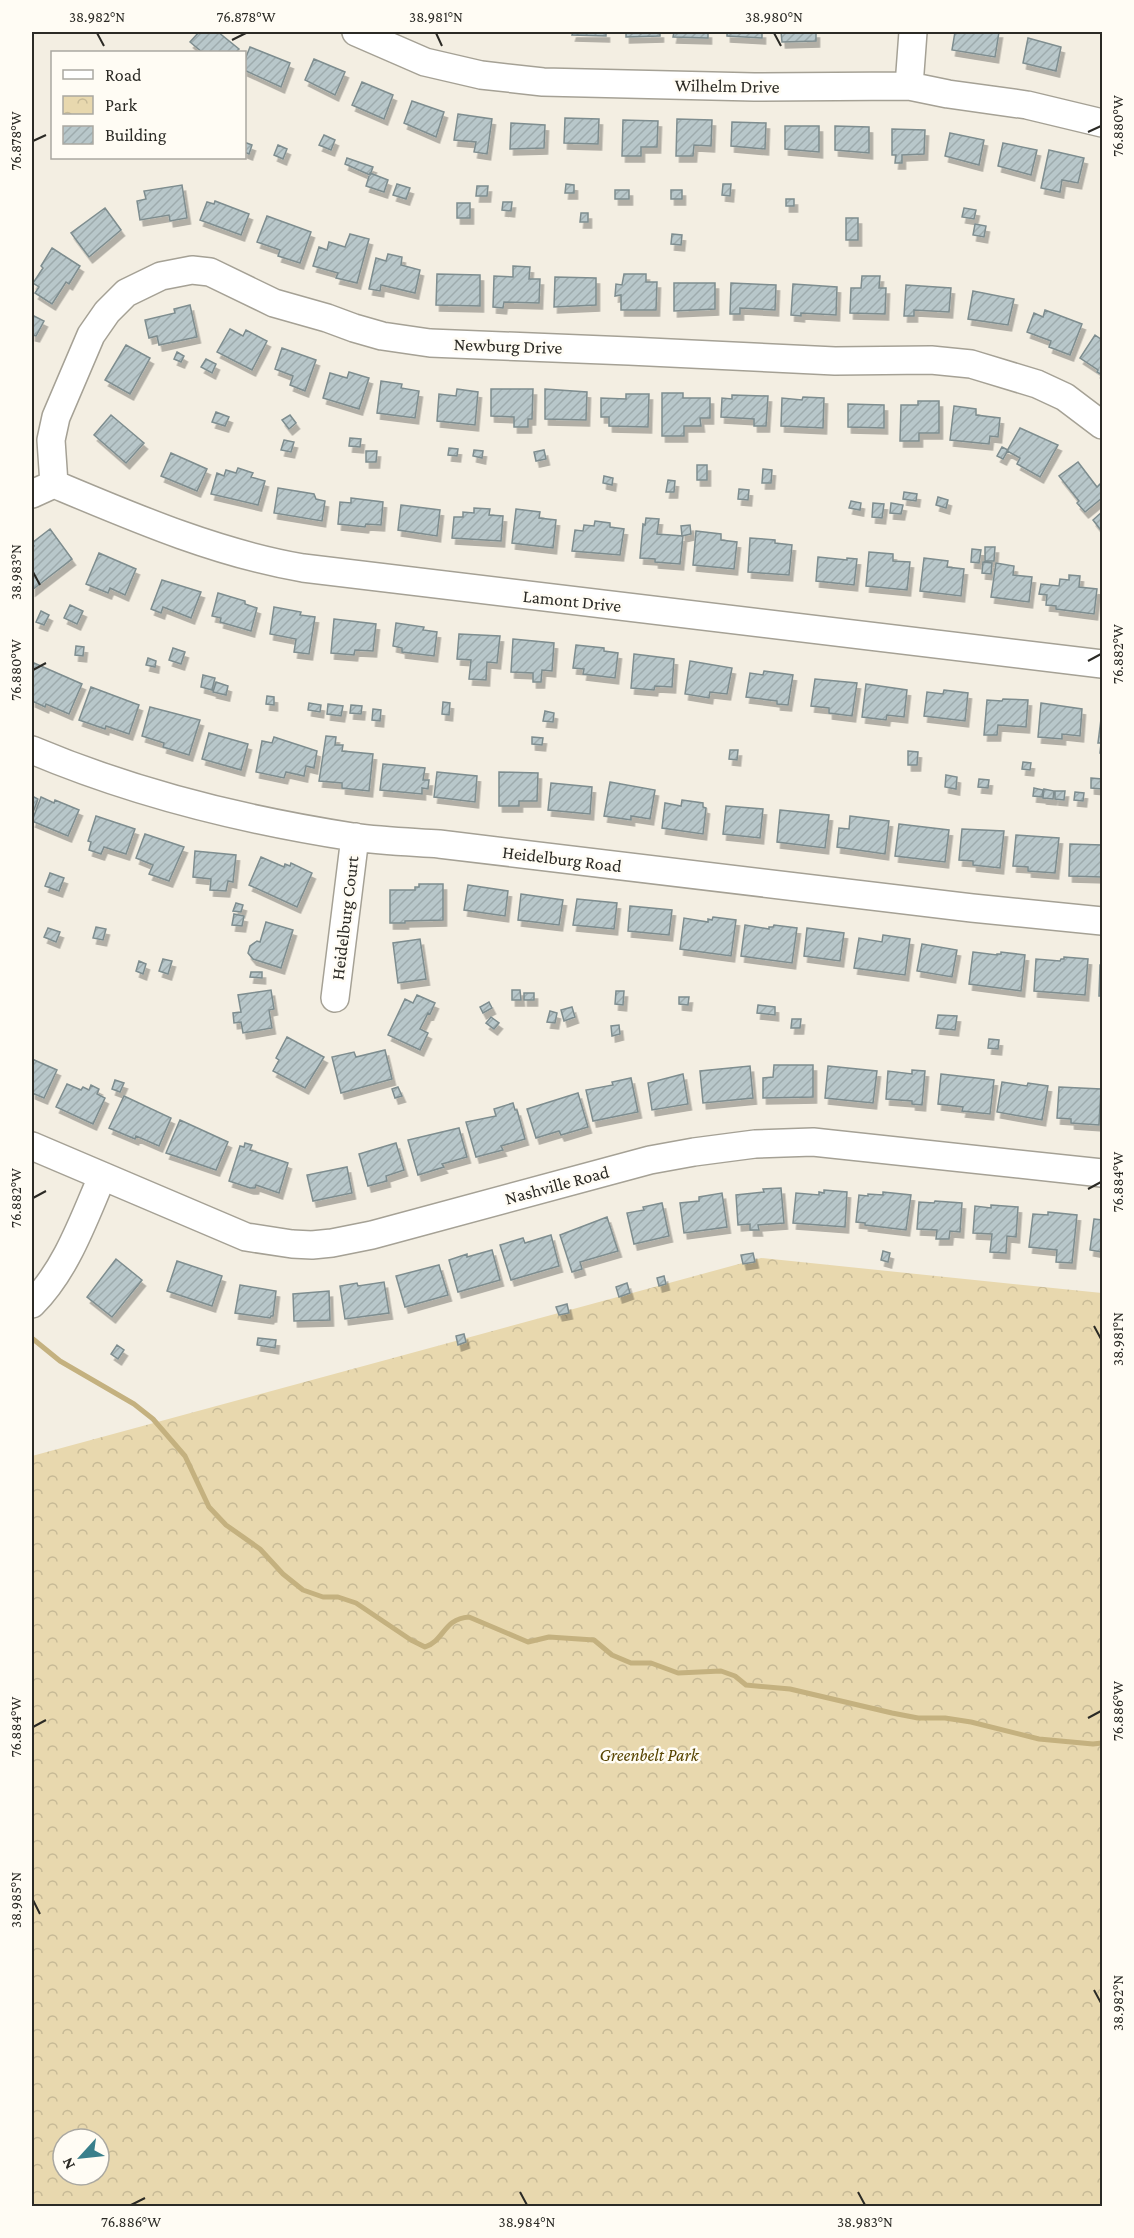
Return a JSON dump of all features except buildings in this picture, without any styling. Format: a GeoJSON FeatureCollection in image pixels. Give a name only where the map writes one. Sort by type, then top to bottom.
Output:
{"type":"FeatureCollection","features":[{"type":"Feature","properties":{"kind":"street","name":"Wilhelm Drive"},"geometry":{"type":"LineString","coordinates":[[356,32],[433,64],[505,78],[543,82],[754,87],[909,86],[1101,117]]}},
{"type":"Feature","properties":{"kind":"street"},"geometry":{"type":"LineString","coordinates":[[909,86],[913,32]]}},
{"type":"Feature","properties":{"kind":"street","name":"Newburg Drive"},"geometry":{"type":"LineString","coordinates":[[43,489],[56,417],[91,335],[106,312],[126,293],[161,276],[192,270],[210,272],[274,303],[354,328],[382,336],[430,344],[629,351],[835,362],[931,360],[971,364],[1047,388],[1065,397],[1102,425]]}},
{"type":"Feature","properties":{"kind":"street","name":"Lamont Drive"},"geometry":{"type":"LineString","coordinates":[[43,489],[276,564],[1102,664]]}},
{"type":"Feature","properties":{"kind":"street","name":"Heidelburg Road"},"geometry":{"type":"LineString","coordinates":[[32,750],[100,776],[183,801],[280,825],[355,837],[439,844],[972,908],[1102,921]]}},
{"type":"Feature","properties":{"kind":"street","name":"Heidelburg Court"},"geometry":{"type":"LineString","coordinates":[[335,998],[355,837]]}},
{"type":"Feature","properties":{"kind":"street","name":"Nashville Road"},"geometry":{"type":"LineString","coordinates":[[32,1146],[246,1237],[312,1245],[372,1235],[650,1160],[739,1146],[813,1142],[1102,1173]]}},
{"type":"Feature","properties":{"kind":"street"},"geometry":{"type":"LineString","coordinates":[[32,1304],[49,1285],[68,1253],[102,1177]]}},
{"type":"Feature","properties":{"kind":"green space","name":"Greenbelt Park"},"geometry":{"type":"Polygon","coordinates":[[[761,1258],[1102,1293],[1102,2206],[32,2206],[32,1456],[761,1258]]]}},
{"type":"Feature","properties":{"kind":"waterway"},"geometry":{"type":"LineString","coordinates":[[33,1339],[60,1361],[134,1404],[153,1419],[185,1456],[209,1507],[226,1525],[260,1549],[283,1574],[303,1590],[323,1597],[338,1597],[356,1603],[425,1647],[437,1640],[454,1622],[469,1617],[528,1642],[549,1637],[594,1640],[612,1655],[631,1663],[651,1663],[678,1673],[721,1671],[735,1676],[746,1685],[790,1689],[918,1718],[945,1718],[971,1722],[1039,1739],[1102,1743]]}}]}
